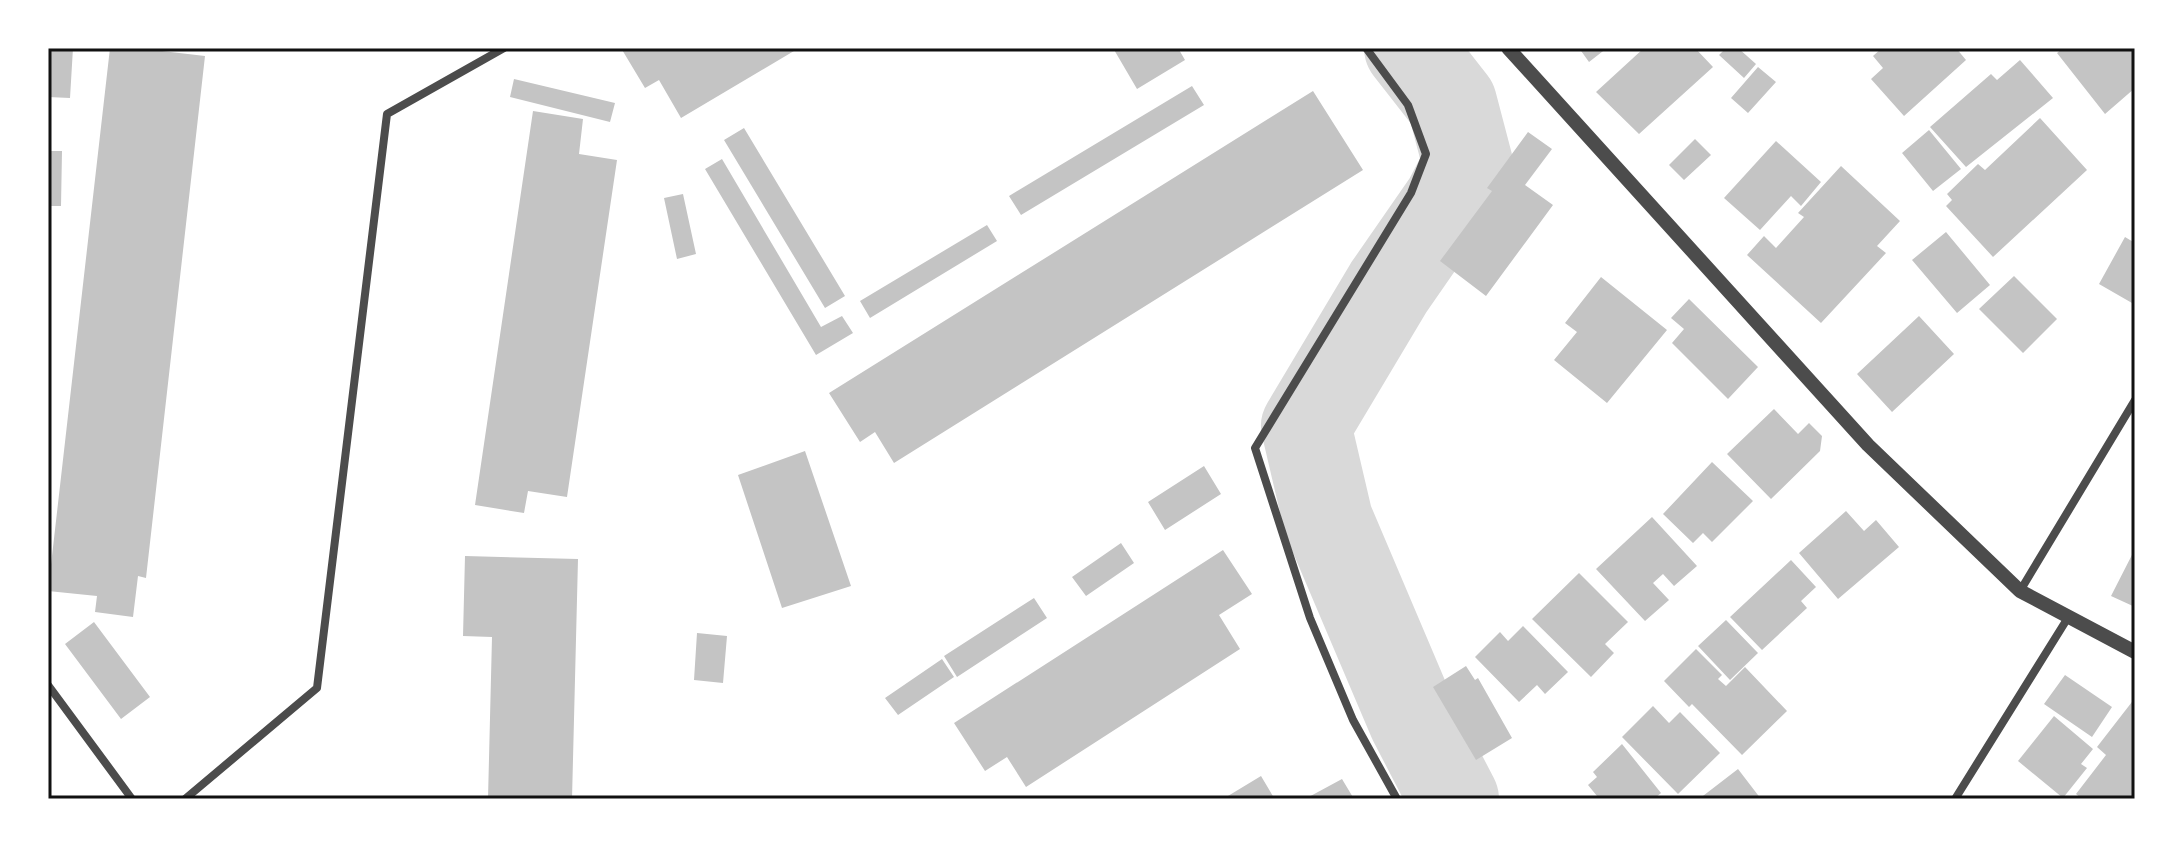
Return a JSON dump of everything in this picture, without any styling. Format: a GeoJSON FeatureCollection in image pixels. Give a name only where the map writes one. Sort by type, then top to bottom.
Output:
{"type":"FeatureCollection","features":[{"type":"Feature","properties":{"kind":"street"},"geometry":{"type":"LineString","coordinates":[[185,799],[317,688],[387,114],[504,48]]}},
{"type":"Feature","properties":{"kind":"street"},"geometry":{"type":"LineString","coordinates":[[1366,48],[1408,105],[1426,154],[1411,193],[1255,448],[1310,618],[1353,720],[1397,799]]}},
{"type":"Feature","properties":{"kind":"street"},"geometry":{"type":"LineString","coordinates":[[1508,48],[1868,445],[2020,591],[2135,652]]}},
{"type":"Feature","properties":{"kind":"street"},"geometry":{"type":"LineString","coordinates":[[2020,591],[2135,400]]}},
{"type":"Feature","properties":{"kind":"street"},"geometry":{"type":"LineString","coordinates":[[1955,799],[2069,616]]}},
{"type":"Feature","properties":{"kind":"street"},"geometry":{"type":"LineString","coordinates":[[48,685],[132,799]]}},
{"type":"Feature","properties":{"kind":"building"},"geometry":{"type":"Polygon","coordinates":[[[50,48],[73,48],[70,98],[48,97],[50,48]]]}},
{"type":"Feature","properties":{"kind":"building"},"geometry":{"type":"Polygon","coordinates":[[[110,48],[163,48],[162,51],[205,56],[146,578],[138,576],[133,617],[95,612],[97,596],[48,591],[110,48]]]}},
{"type":"Feature","properties":{"kind":"building"},"geometry":{"type":"Polygon","coordinates":[[[621,48],[799,48],[681,118],[659,80],[645,88],[621,48]]]}},
{"type":"Feature","properties":{"kind":"building"},"geometry":{"type":"Polygon","coordinates":[[[1113,48],[1178,48],[1185,60],[1137,89],[1113,48]]]}},
{"type":"Feature","properties":{"kind":"building"},"geometry":{"type":"Polygon","coordinates":[[[1579,48],[1607,48],[1589,62],[1579,48]]]}},
{"type":"Feature","properties":{"kind":"building"},"geometry":{"type":"Polygon","coordinates":[[[1644,48],[1695,48],[1713,67],[1639,134],[1596,92],[1644,48]]]}},
{"type":"Feature","properties":{"kind":"building"},"geometry":{"type":"Polygon","coordinates":[[[1726,48],[1738,48],[1756,64],[1744,78],[1719,55],[1726,48]]]}},
{"type":"Feature","properties":{"kind":"building"},"geometry":{"type":"Polygon","coordinates":[[[1882,48],[1956,48],[1966,60],[1904,116],[1871,79],[1883,68],[1873,56],[1882,48]]]}},
{"type":"Feature","properties":{"kind":"building"},"geometry":{"type":"Polygon","coordinates":[[[2063,48],[2135,48],[2135,88],[2105,114],[2057,53],[2063,48]]]}},
{"type":"Feature","properties":{"kind":"building"},"geometry":{"type":"Polygon","coordinates":[[[2020,60],[2053,98],[1966,167],[1930,127],[1991,74],[1997,80],[2020,60]]]}},
{"type":"Feature","properties":{"kind":"building"},"geometry":{"type":"Polygon","coordinates":[[[1758,67],[1776,82],[1748,113],[1731,98],[1758,67]]]}},
{"type":"Feature","properties":{"kind":"building"},"geometry":{"type":"Polygon","coordinates":[[[514,79],[615,103],[610,122],[510,97],[514,79]]]}},
{"type":"Feature","properties":{"kind":"building"},"geometry":{"type":"Polygon","coordinates":[[[1192,86],[1204,105],[1021,215],[1009,196],[1192,86]]]}},
{"type":"Feature","properties":{"kind":"building"},"geometry":{"type":"Polygon","coordinates":[[[1313,91],[1363,170],[894,463],[875,432],[860,442],[829,393],[1313,91]]]}},
{"type":"Feature","properties":{"kind":"building"},"geometry":{"type":"Polygon","coordinates":[[[533,111],[583,119],[579,154],[617,160],[567,497],[528,491],[524,513],[475,505],[533,111]]]}},
{"type":"Feature","properties":{"kind":"building"},"geometry":{"type":"Polygon","coordinates":[[[2040,118],[2087,170],[1993,257],[1946,206],[1952,200],[1947,194],[1978,164],[1985,170],[2040,118]]]}},
{"type":"Feature","properties":{"kind":"building"},"geometry":{"type":"Polygon","coordinates":[[[744,128],[845,296],[825,308],[724,140],[744,128]]]}},
{"type":"Feature","properties":{"kind":"building"},"geometry":{"type":"Polygon","coordinates":[[[1929,130],[1961,169],[1933,191],[1902,153],[1929,130]]]}},
{"type":"Feature","properties":{"kind":"building"},"geometry":{"type":"Polygon","coordinates":[[[1528,132],[1552,149],[1525,185],[1553,205],[1486,296],[1440,261],[1492,191],[1487,188],[1528,132]]]}},
{"type":"Feature","properties":{"kind":"building"},"geometry":{"type":"Polygon","coordinates":[[[1695,139],[1711,155],[1684,180],[1669,165],[1695,139]]]}},
{"type":"Feature","properties":{"kind":"building"},"geometry":{"type":"Polygon","coordinates":[[[1776,141],[1821,182],[1801,206],[1791,196],[1760,230],[1724,198],[1776,141]]]}},
{"type":"Feature","properties":{"kind":"building"},"geometry":{"type":"Polygon","coordinates":[[[48,151],[62,151],[61,206],[48,206],[48,151]]]}},
{"type":"Feature","properties":{"kind":"building"},"geometry":{"type":"Polygon","coordinates":[[[722,159],[821,327],[842,316],[853,333],[816,355],[705,169],[722,159]]]}},
{"type":"Feature","properties":{"kind":"building"},"geometry":{"type":"Polygon","coordinates":[[[1841,166],[1900,221],[1877,246],[1886,253],[1821,323],[1747,255],[1764,236],[1776,248],[1804,217],[1798,213],[1841,166]]]}},
{"type":"Feature","properties":{"kind":"building"},"geometry":{"type":"Polygon","coordinates":[[[683,194],[696,254],[677,259],[664,198],[683,194]]]}},
{"type":"Feature","properties":{"kind":"building"},"geometry":{"type":"Polygon","coordinates":[[[987,225],[997,241],[870,318],[860,301],[987,225]]]}},
{"type":"Feature","properties":{"kind":"building"},"geometry":{"type":"Polygon","coordinates":[[[1946,232],[1990,285],[1957,313],[1912,260],[1946,232]]]}},
{"type":"Feature","properties":{"kind":"building"},"geometry":{"type":"Polygon","coordinates":[[[2125,237],[2135,243],[2132,303],[2099,284],[2125,237]]]}},
{"type":"Feature","properties":{"kind":"building"},"geometry":{"type":"Polygon","coordinates":[[[2014,276],[2057,319],[2023,353],[1979,309],[2014,276]]]}},
{"type":"Feature","properties":{"kind":"building"},"geometry":{"type":"Polygon","coordinates":[[[1601,277],[1667,330],[1607,403],[1554,360],[1577,332],[1565,323],[1601,277]]]}},
{"type":"Feature","properties":{"kind":"building"},"geometry":{"type":"Polygon","coordinates":[[[1689,299],[1758,367],[1728,399],[1672,343],[1684,329],[1671,318],[1689,299]]]}},
{"type":"Feature","properties":{"kind":"building"},"geometry":{"type":"Polygon","coordinates":[[[1919,316],[1954,354],[1892,412],[1857,374],[1919,316]]]}},
{"type":"Feature","properties":{"kind":"building"},"geometry":{"type":"Polygon","coordinates":[[[1774,409],[1798,434],[1809,423],[1822,436],[1820,451],[1771,499],[1727,454],[1774,409]]]}},
{"type":"Feature","properties":{"kind":"building"},"geometry":{"type":"Polygon","coordinates":[[[805,451],[851,586],[782,608],[738,475],[805,451]]]}},
{"type":"Feature","properties":{"kind":"building"},"geometry":{"type":"Polygon","coordinates":[[[1712,462],[1753,501],[1712,542],[1703,533],[1693,543],[1663,514],[1712,462]]]}},
{"type":"Feature","properties":{"kind":"building"},"geometry":{"type":"Polygon","coordinates":[[[1204,466],[1221,494],[1165,530],[1148,502],[1204,466]]]}},
{"type":"Feature","properties":{"kind":"building"},"geometry":{"type":"Polygon","coordinates":[[[1846,511],[1864,531],[1876,520],[1899,547],[1838,599],[1799,553],[1846,511]]]}},
{"type":"Feature","properties":{"kind":"building"},"geometry":{"type":"Polygon","coordinates":[[[1652,517],[1697,566],[1674,586],[1663,574],[1653,583],[1669,600],[1645,621],[1596,569],[1652,517]]]}},
{"type":"Feature","properties":{"kind":"building"},"geometry":{"type":"Polygon","coordinates":[[[1121,543],[1134,563],[1086,596],[1072,577],[1121,543]]]}},
{"type":"Feature","properties":{"kind":"building"},"geometry":{"type":"Polygon","coordinates":[[[2135,549],[2135,607],[2111,596],[2135,549]]]}},
{"type":"Feature","properties":{"kind":"building"},"geometry":{"type":"Polygon","coordinates":[[[1223,550],[1252,594],[1219,615],[1240,649],[1026,787],[1007,757],[985,771],[954,723],[1223,550]]]}},
{"type":"Feature","properties":{"kind":"building"},"geometry":{"type":"Polygon","coordinates":[[[465,556],[578,559],[572,799],[488,799],[492,637],[463,636],[465,556]]]}},
{"type":"Feature","properties":{"kind":"building"},"geometry":{"type":"Polygon","coordinates":[[[1791,560],[1816,587],[1801,601],[1807,608],[1762,650],[1730,617],[1791,560]]]}},
{"type":"Feature","properties":{"kind":"building"},"geometry":{"type":"Polygon","coordinates":[[[1579,573],[1628,622],[1605,644],[1614,653],[1591,677],[1532,619],[1579,573]]]}},
{"type":"Feature","properties":{"kind":"building"},"geometry":{"type":"Polygon","coordinates":[[[1034,598],[1047,618],[957,677],[944,656],[1034,598]]]}},
{"type":"Feature","properties":{"kind":"building"},"geometry":{"type":"Polygon","coordinates":[[[1726,620],[1758,653],[1730,680],[1698,646],[1726,620]]]}},
{"type":"Feature","properties":{"kind":"building"},"geometry":{"type":"Polygon","coordinates":[[[94,622],[150,697],[121,719],[65,644],[94,622]]]}},
{"type":"Feature","properties":{"kind":"building"},"geometry":{"type":"Polygon","coordinates":[[[1523,626],[1568,672],[1545,694],[1537,685],[1519,702],[1475,657],[1500,632],[1508,641],[1523,626]]]}},
{"type":"Feature","properties":{"kind":"building"},"geometry":{"type":"Polygon","coordinates":[[[697,633],[727,636],[723,683],[694,680],[697,633]]]}},
{"type":"Feature","properties":{"kind":"building"},"geometry":{"type":"Polygon","coordinates":[[[1696,649],[1722,675],[1718,679],[1726,686],[1745,667],[1787,711],[1742,755],[1692,704],[1689,707],[1664,681],[1696,649]]]}},
{"type":"Feature","properties":{"kind":"building"},"geometry":{"type":"Polygon","coordinates":[[[942,659],[954,677],[898,715],[885,698],[942,659]]]}},
{"type":"Feature","properties":{"kind":"building"},"geometry":{"type":"Polygon","coordinates":[[[1466,666],[1475,680],[1478,678],[1512,738],[1476,760],[1433,687],[1466,666]]]}},
{"type":"Feature","properties":{"kind":"building"},"geometry":{"type":"Polygon","coordinates":[[[2065,675],[2112,707],[2092,737],[2044,704],[2065,675]]]}},
{"type":"Feature","properties":{"kind":"building"},"geometry":{"type":"Polygon","coordinates":[[[2135,698],[2135,799],[2082,799],[2076,794],[2106,755],[2097,747],[2135,698]]]}},
{"type":"Feature","properties":{"kind":"building"},"geometry":{"type":"Polygon","coordinates":[[[1653,706],[1669,723],[1680,712],[1720,753],[1678,794],[1622,737],[1653,706]]]}},
{"type":"Feature","properties":{"kind":"building"},"geometry":{"type":"Polygon","coordinates":[[[2054,716],[2093,749],[2081,764],[2087,768],[2063,798],[2018,761],[2054,716]]]}},
{"type":"Feature","properties":{"kind":"building"},"geometry":{"type":"Polygon","coordinates":[[[1622,744],[1661,793],[1654,799],[1593,799],[1597,796],[1588,785],[1597,777],[1593,772],[1622,744]]]}},
{"type":"Feature","properties":{"kind":"building"},"geometry":{"type":"Polygon","coordinates":[[[1738,769],[1761,799],[1699,799],[1738,769]]]}},
{"type":"Feature","properties":{"kind":"building"},"geometry":{"type":"Polygon","coordinates":[[[1261,776],[1274,798],[1223,799],[1261,776]]]}},
{"type":"Feature","properties":{"kind":"building"},"geometry":{"type":"Polygon","coordinates":[[[1342,779],[1354,799],[1305,799],[1342,779]]]}},
{"type":"Feature","properties":{"kind":"waterway"},"geometry":{"type":"LineString","coordinates":[[1409,48],[1452,103],[1468,164],[1448,202],[1389,287],[1306,426],[1328,520],[1413,720],[1454,799]]}}]}
